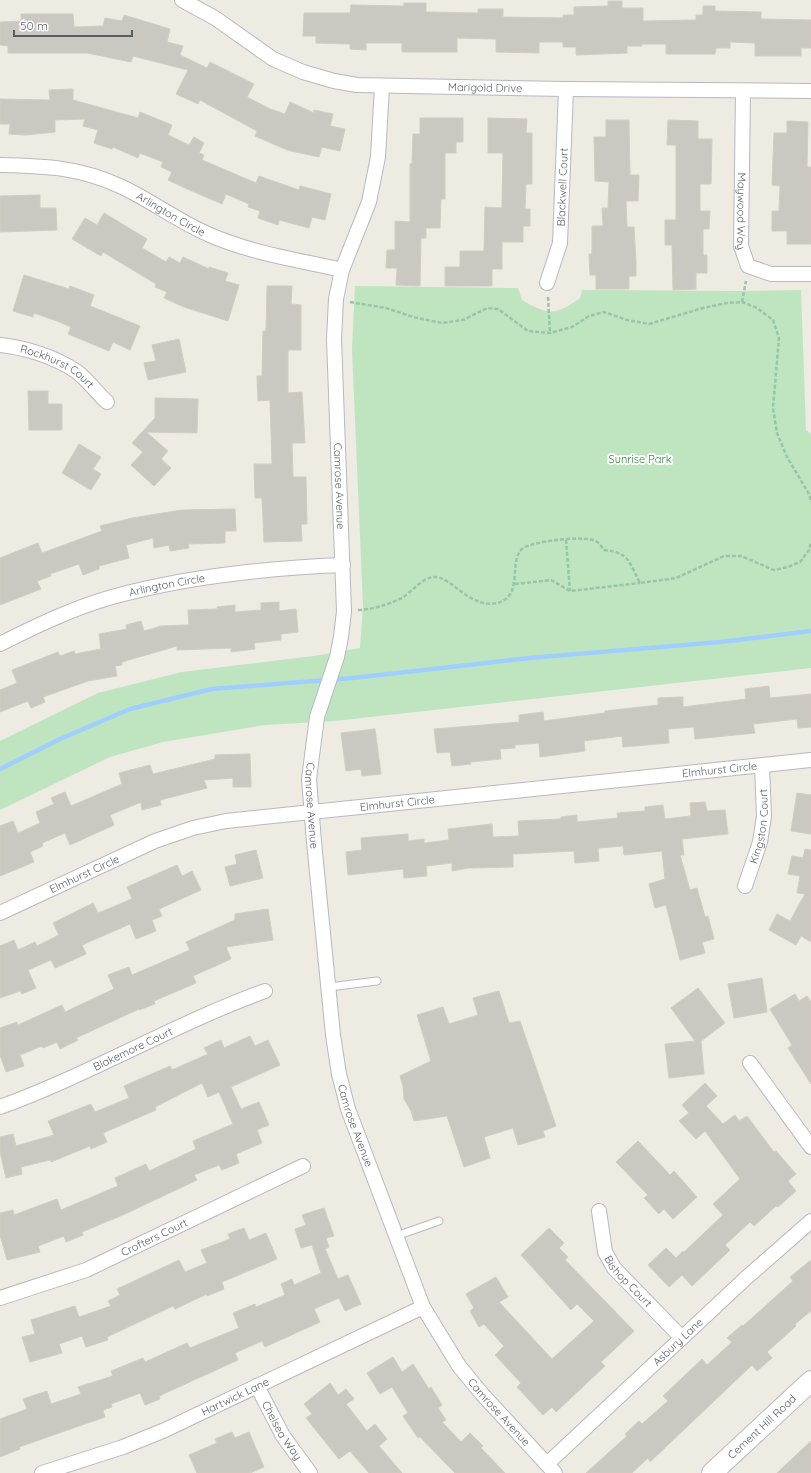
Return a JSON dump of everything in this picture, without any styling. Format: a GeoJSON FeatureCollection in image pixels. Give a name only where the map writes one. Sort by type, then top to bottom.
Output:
{"type":"FeatureCollection","features":[{"type":"Feature","properties":{"kind":"street","name":"Marigold Drive"},"geometry":{"type":"LineString","coordinates":[[182,0],[214,18],[273,59],[303,72],[334,81],[382,86],[811,91]]}},
{"type":"Feature","properties":{"kind":"street","name":"Camrose Avenue"},"geometry":{"type":"LineString","coordinates":[[382,86],[378,157],[369,202],[342,270],[336,299],[334,339],[344,610],[337,657],[317,717],[309,779],[333,1035],[339,1074],[348,1109],[423,1307],[459,1366],[482,1394],[551,1468]]}},
{"type":"Feature","properties":{"kind":"street","name":"Blackwell Court"},"geometry":{"type":"LineString","coordinates":[[547,283],[560,243],[566,89]]}},
{"type":"Feature","properties":{"kind":"street","name":"Maywood Way"},"geometry":{"type":"LineString","coordinates":[[744,91],[741,246],[748,266]]}},
{"type":"Feature","properties":{"kind":"street","name":"Arlington Circle"},"geometry":{"type":"LineString","coordinates":[[0,165],[48,166],[83,172],[122,187],[167,214],[210,235],[253,250],[342,270]]}},
{"type":"Feature","properties":{"kind":"street"},"geometry":{"type":"LineString","coordinates":[[748,266],[772,274],[811,274]]}},
{"type":"Feature","properties":{"kind":"street","name":"Rockhurst Court"},"geometry":{"type":"LineString","coordinates":[[0,345],[26,350],[51,359],[77,372],[107,402]]}},
{"type":"Feature","properties":{"kind":"street","name":"Arlington Circle"},"geometry":{"type":"LineString","coordinates":[[0,644],[59,616],[111,598],[159,586],[218,577],[343,565]]}},
{"type":"Feature","properties":{"kind":"street","name":"Elmhurst Circle"},"geometry":{"type":"LineString","coordinates":[[0,913],[155,841],[193,828],[226,821],[811,760]]}},
{"type":"Feature","properties":{"kind":"street","name":"Kingston Court"},"geometry":{"type":"LineString","coordinates":[[745,886],[760,842],[764,816],[762,766]]}},
{"type":"Feature","properties":{"kind":"street","name":"Blakemore Court"},"geometry":{"type":"LineString","coordinates":[[0,1107],[40,1093],[225,1005],[265,991]]}},
{"type":"Feature","properties":{"kind":"street"},"geometry":{"type":"LineString","coordinates":[[750,1063],[811,1147]]}},
{"type":"Feature","properties":{"kind":"street","name":"Crofters Court"},"geometry":{"type":"LineString","coordinates":[[0,1298],[86,1270],[303,1166]]}},
{"type":"Feature","properties":{"kind":"street","name":"Bishop Court"},"geometry":{"type":"LineString","coordinates":[[599,1211],[605,1252],[614,1268],[682,1338]]}},
{"type":"Feature","properties":{"kind":"street","name":"Asbury Lane"},"geometry":{"type":"LineString","coordinates":[[551,1468],[682,1338],[811,1221]]}},
{"type":"Feature","properties":{"kind":"street","name":"Hartwick Lane"},"geometry":{"type":"LineString","coordinates":[[42,1473],[123,1447],[165,1430],[423,1307]]}},
{"type":"Feature","properties":{"kind":"street","name":"Cement Hill Road"},"geometry":{"type":"LineString","coordinates":[[712,1473],[811,1381]]}},
{"type":"Feature","properties":{"kind":"street","name":"Chelsea Way"},"geometry":{"type":"LineString","coordinates":[[257,1386],[283,1436],[310,1473]]}},
{"type":"Feature","properties":{"kind":"lane"},"geometry":{"type":"LineString","coordinates":[[329,988],[377,981]]}},
{"type":"Feature","properties":{"kind":"lane"},"geometry":{"type":"LineString","coordinates":[[396,1236],[439,1221]]}},
{"type":"Feature","properties":{"kind":"path"},"geometry":{"type":"LineString","coordinates":[[742,302],[748,266]]}},
{"type":"Feature","properties":{"kind":"path"},"geometry":{"type":"LineString","coordinates":[[547,283],[550,333]]}},
{"type":"Feature","properties":{"kind":"path"},"geometry":{"type":"LineString","coordinates":[[336,299],[386,308],[413,317],[442,323],[463,320],[487,308],[498,309],[528,330],[550,333],[572,327],[589,316],[604,312],[627,320],[649,324],[703,308],[727,303],[742,302],[758,308],[772,320],[779,338],[773,408],[777,433],[787,458],[810,494],[811,502]]}},
{"type":"Feature","properties":{"kind":"path"},"geometry":{"type":"LineString","coordinates":[[344,610],[376,609],[403,598],[424,581],[435,577],[446,581],[461,593],[486,604],[499,603],[508,595],[514,584],[516,559],[522,549],[531,544],[586,538],[595,540],[604,550],[617,551],[627,558],[640,583]]}},
{"type":"Feature","properties":{"kind":"path"},"geometry":{"type":"LineString","coordinates":[[566,540],[570,591]]}},
{"type":"Feature","properties":{"kind":"path"},"geometry":{"type":"LineString","coordinates":[[514,584],[551,580],[570,591],[640,583],[676,578],[724,556],[741,556],[774,570],[788,567],[800,562],[809,550],[811,542]]}},
{"type":"Feature","properties":{"kind":"green space","name":"Sunrise Park"},"geometry":{"type":"Polygon","coordinates":[[[355,286],[518,288],[522,300],[538,309],[545,311],[558,310],[572,304],[580,298],[582,290],[801,290],[806,430],[811,434],[811,668],[334,721],[265,725],[163,742],[110,757],[0,810],[0,741],[98,693],[182,672],[314,656],[360,648],[363,606],[352,349],[355,286]]]}},
{"type":"Feature","properties":{"kind":"building"},"geometry":{"type":"Polygon","coordinates":[[[608,1],[622,1],[622,8],[643,8],[643,21],[696,20],[696,15],[703,15],[703,6],[715,6],[715,11],[761,12],[761,19],[811,20],[811,48],[801,48],[801,56],[755,56],[755,43],[730,42],[730,48],[716,48],[715,54],[666,54],[666,44],[642,44],[642,46],[627,46],[627,53],[576,55],[576,47],[563,47],[563,42],[539,42],[539,53],[496,52],[496,39],[457,38],[457,52],[402,52],[402,43],[366,43],[366,50],[350,49],[350,44],[316,43],[316,36],[303,36],[304,13],[350,13],[351,5],[404,6],[404,3],[426,3],[426,12],[478,13],[478,9],[503,9],[503,17],[563,18],[563,15],[574,15],[574,7],[608,6],[608,1]]]}},
{"type":"Feature","properties":{"kind":"building"},"geometry":{"type":"Polygon","coordinates":[[[21,14],[73,14],[74,27],[103,26],[105,18],[122,21],[124,15],[170,29],[167,42],[183,46],[180,55],[207,68],[210,62],[254,84],[247,97],[270,109],[285,114],[290,102],[314,113],[314,110],[333,114],[330,126],[345,129],[340,151],[322,147],[319,157],[287,150],[255,136],[257,131],[200,100],[198,104],[176,94],[188,70],[133,56],[131,62],[87,53],[8,53],[8,46],[0,45],[0,22],[21,21],[21,14]]]}},
{"type":"Feature","properties":{"kind":"building"},"geometry":{"type":"Polygon","coordinates":[[[73,89],[73,100],[138,118],[140,112],[172,125],[168,135],[189,145],[194,137],[204,143],[199,153],[204,155],[202,160],[256,183],[259,176],[299,190],[300,186],[331,194],[325,220],[312,217],[309,228],[279,220],[278,225],[258,218],[260,211],[248,207],[249,204],[226,194],[222,204],[168,180],[172,172],[161,167],[163,162],[140,153],[138,158],[113,147],[112,149],[94,143],[98,130],[83,126],[85,119],[55,120],[55,132],[26,135],[9,134],[10,124],[0,124],[0,99],[50,100],[49,90],[73,89]]]}},
{"type":"Feature","properties":{"kind":"building"},"geometry":{"type":"Polygon","coordinates":[[[420,118],[463,118],[463,142],[456,142],[456,153],[445,153],[445,199],[441,199],[440,228],[426,228],[426,238],[421,238],[420,286],[396,285],[397,268],[386,268],[387,250],[395,250],[395,221],[410,222],[410,164],[412,164],[413,134],[420,134],[420,118]]]}},
{"type":"Feature","properties":{"kind":"building"},"geometry":{"type":"Polygon","coordinates":[[[488,118],[527,119],[526,133],[532,133],[532,184],[526,184],[525,209],[530,209],[530,226],[523,226],[523,242],[502,242],[502,269],[492,269],[492,286],[445,286],[445,267],[460,267],[460,251],[484,251],[485,207],[502,208],[503,153],[488,153],[488,118]]]}},
{"type":"Feature","properties":{"kind":"building"},"geometry":{"type":"Polygon","coordinates":[[[606,120],[629,120],[630,175],[639,175],[638,201],[626,201],[627,227],[634,227],[636,261],[636,276],[629,276],[629,289],[596,289],[596,275],[590,275],[589,254],[592,254],[592,226],[603,226],[602,208],[608,208],[609,182],[595,181],[594,137],[606,137],[606,120]]]}},
{"type":"Feature","properties":{"kind":"building"},"geometry":{"type":"Polygon","coordinates":[[[668,120],[698,121],[698,139],[712,139],[711,184],[700,184],[700,211],[710,211],[709,229],[703,229],[703,255],[707,255],[707,273],[696,273],[696,289],[673,290],[672,245],[665,245],[665,220],[676,220],[676,145],[667,145],[668,120]]]}},
{"type":"Feature","properties":{"kind":"building"},"geometry":{"type":"Polygon","coordinates":[[[787,121],[808,122],[807,167],[811,167],[811,244],[787,244],[787,231],[772,231],[772,211],[779,211],[780,186],[772,185],[774,133],[787,133],[787,121]]]}},
{"type":"Feature","properties":{"kind":"building"},"geometry":{"type":"Polygon","coordinates":[[[40,195],[40,208],[56,208],[57,230],[0,232],[0,196],[40,195]]]}},
{"type":"Feature","properties":{"kind":"building"},"geometry":{"type":"Polygon","coordinates":[[[104,213],[147,239],[142,248],[166,262],[169,257],[180,263],[183,257],[209,269],[209,267],[228,273],[225,281],[239,285],[228,321],[184,307],[164,298],[167,292],[155,287],[156,284],[103,252],[101,256],[72,239],[85,218],[97,225],[104,213]]]}},
{"type":"Feature","properties":{"kind":"building"},"geometry":{"type":"Polygon","coordinates":[[[24,275],[69,289],[70,286],[94,295],[90,306],[140,326],[130,350],[113,342],[109,351],[68,334],[71,327],[57,321],[34,313],[33,317],[13,311],[24,275]]]}},
{"type":"Feature","properties":{"kind":"building"},"geometry":{"type":"Polygon","coordinates":[[[267,286],[292,286],[291,304],[301,305],[301,350],[288,350],[288,393],[302,392],[305,443],[292,443],[293,477],[306,477],[307,524],[301,524],[302,541],[264,542],[262,498],[255,498],[254,464],[272,464],[270,400],[258,401],[257,376],[262,376],[263,331],[266,331],[267,286]]]}},
{"type":"Feature","properties":{"kind":"building"},"geometry":{"type":"Polygon","coordinates":[[[179,339],[186,372],[148,380],[144,363],[156,361],[152,345],[179,339]]]}},
{"type":"Feature","properties":{"kind":"building"},"geometry":{"type":"Polygon","coordinates":[[[28,391],[48,391],[48,404],[62,404],[62,430],[29,430],[28,391]]]}},
{"type":"Feature","properties":{"kind":"building"},"geometry":{"type":"Polygon","coordinates":[[[155,398],[198,399],[197,433],[146,432],[168,451],[161,459],[171,468],[154,486],[131,465],[143,452],[132,443],[155,418],[155,398]]]}},
{"type":"Feature","properties":{"kind":"building"},"geometry":{"type":"Polygon","coordinates":[[[79,444],[101,457],[93,469],[101,474],[91,490],[62,473],[79,444]]]}},
{"type":"Feature","properties":{"kind":"building"},"geometry":{"type":"Polygon","coordinates":[[[235,509],[236,531],[225,531],[225,543],[188,544],[189,548],[170,551],[169,545],[154,548],[153,538],[126,545],[129,558],[99,566],[99,569],[83,575],[79,564],[50,574],[51,576],[37,581],[41,589],[0,605],[0,558],[38,543],[42,553],[102,531],[100,526],[132,518],[182,510],[235,509]]]}},
{"type":"Feature","properties":{"kind":"building"},"geometry":{"type":"Polygon","coordinates":[[[279,602],[279,611],[296,609],[298,632],[281,634],[281,640],[254,643],[255,649],[231,652],[231,648],[177,650],[177,646],[122,662],[122,665],[115,666],[117,676],[88,681],[43,697],[45,702],[31,708],[28,701],[0,712],[0,690],[17,683],[12,670],[58,652],[60,656],[74,651],[75,654],[101,649],[99,634],[127,629],[126,625],[141,621],[144,631],[161,626],[189,625],[188,610],[217,609],[217,607],[235,605],[235,612],[261,610],[261,603],[279,602]]]}},
{"type":"Feature","properties":{"kind":"building"},"geometry":{"type":"Polygon","coordinates":[[[769,686],[770,698],[811,694],[811,727],[798,728],[797,719],[753,724],[755,733],[695,739],[694,727],[668,729],[669,743],[623,747],[622,736],[584,741],[585,751],[540,757],[539,743],[515,745],[515,748],[500,749],[501,759],[470,762],[471,764],[452,766],[450,752],[437,753],[434,729],[519,722],[519,715],[543,712],[544,721],[605,713],[605,711],[658,705],[658,698],[683,697],[683,707],[746,699],[745,689],[769,686]]]}},
{"type":"Feature","properties":{"kind":"building"},"geometry":{"type":"Polygon","coordinates":[[[375,729],[381,774],[362,776],[361,769],[346,771],[341,733],[375,729]]]}},
{"type":"Feature","properties":{"kind":"building"},"geometry":{"type":"Polygon","coordinates":[[[250,754],[251,787],[233,787],[233,778],[204,780],[207,788],[160,800],[161,805],[142,810],[141,802],[110,815],[114,825],[70,845],[65,833],[42,843],[43,846],[30,852],[34,862],[0,876],[0,826],[13,821],[18,833],[40,823],[36,812],[54,804],[51,798],[65,792],[71,806],[122,784],[119,773],[150,765],[153,774],[215,759],[215,755],[250,754]]]}},
{"type":"Feature","properties":{"kind":"building"},"geometry":{"type":"Polygon","coordinates":[[[797,793],[811,795],[811,834],[791,831],[797,793]]]}},
{"type":"Feature","properties":{"kind":"building"},"geometry":{"type":"Polygon","coordinates":[[[705,802],[707,811],[725,810],[728,834],[682,839],[684,855],[680,855],[690,890],[697,888],[705,917],[708,916],[714,939],[702,942],[705,953],[680,960],[666,905],[655,908],[649,884],[665,879],[662,851],[624,855],[623,846],[598,848],[599,861],[575,863],[574,851],[513,854],[513,867],[468,868],[452,871],[452,863],[426,866],[427,876],[404,878],[403,869],[348,875],[346,852],[362,850],[361,838],[408,834],[408,841],[424,839],[424,843],[449,840],[448,829],[492,824],[493,837],[519,836],[518,821],[561,819],[561,817],[577,815],[577,822],[618,818],[617,813],[645,811],[645,807],[663,805],[665,819],[691,816],[690,803],[705,802]]]}},
{"type":"Feature","properties":{"kind":"building"},"geometry":{"type":"Polygon","coordinates":[[[805,849],[811,850],[811,942],[801,936],[796,945],[769,930],[777,914],[790,921],[805,894],[797,893],[800,876],[788,874],[792,856],[803,858],[805,849]]]}},
{"type":"Feature","properties":{"kind":"building"},"geometry":{"type":"Polygon","coordinates":[[[256,850],[263,878],[230,886],[225,867],[237,864],[235,855],[256,850]]]}},
{"type":"Feature","properties":{"kind":"building"},"geometry":{"type":"Polygon","coordinates":[[[177,865],[182,876],[192,871],[201,890],[159,909],[162,916],[152,920],[156,931],[136,939],[130,924],[82,945],[86,954],[55,968],[51,960],[28,970],[36,988],[22,994],[20,991],[0,998],[0,946],[14,940],[18,950],[35,942],[37,946],[59,935],[53,923],[93,903],[98,913],[132,899],[127,887],[177,865]]]}},
{"type":"Feature","properties":{"kind":"building"},"geometry":{"type":"Polygon","coordinates":[[[268,909],[273,940],[226,947],[231,959],[193,976],[196,983],[154,1001],[155,1004],[139,1009],[76,1038],[78,1040],[60,1049],[57,1042],[20,1055],[24,1066],[6,1072],[0,1055],[0,1028],[17,1022],[18,1025],[62,1005],[65,1012],[114,989],[108,975],[129,967],[132,975],[190,950],[186,942],[235,920],[235,914],[268,909]]]}},
{"type":"Feature","properties":{"kind":"building"},"geometry":{"type":"Polygon","coordinates":[[[762,978],[767,1012],[734,1018],[728,984],[762,978]]]}},
{"type":"Feature","properties":{"kind":"building"},"geometry":{"type":"Polygon","coordinates":[[[698,988],[725,1023],[701,1041],[704,1074],[669,1078],[665,1044],[695,1041],[671,1008],[698,988]]]}},
{"type":"Feature","properties":{"kind":"building"},"geometry":{"type":"Polygon","coordinates":[[[499,991],[509,1023],[520,1021],[556,1126],[543,1131],[545,1137],[518,1145],[513,1128],[484,1137],[490,1158],[464,1167],[447,1116],[414,1121],[411,1111],[404,1099],[403,1086],[400,1076],[431,1061],[417,1015],[443,1007],[449,1024],[478,1015],[473,998],[499,991]]]}},
{"type":"Feature","properties":{"kind":"building"},"geometry":{"type":"Polygon","coordinates":[[[795,994],[799,1001],[807,996],[811,1002],[811,1084],[788,1048],[792,1045],[770,1009],[795,994]]]}},
{"type":"Feature","properties":{"kind":"building"},"geometry":{"type":"Polygon","coordinates":[[[250,1036],[255,1046],[268,1040],[280,1065],[231,1087],[241,1109],[259,1102],[269,1125],[257,1130],[262,1143],[236,1154],[239,1163],[222,1170],[219,1165],[194,1175],[197,1180],[125,1214],[82,1232],[83,1235],[66,1242],[64,1236],[38,1246],[40,1252],[7,1260],[0,1235],[0,1213],[13,1210],[14,1215],[57,1199],[61,1210],[118,1186],[115,1178],[146,1164],[149,1171],[196,1149],[193,1141],[233,1124],[219,1092],[208,1097],[202,1083],[155,1107],[156,1110],[103,1133],[107,1142],[91,1149],[90,1146],[51,1162],[50,1160],[21,1167],[22,1174],[6,1178],[0,1152],[0,1137],[13,1134],[16,1146],[54,1135],[48,1121],[91,1104],[95,1112],[129,1098],[124,1086],[170,1066],[172,1070],[208,1054],[204,1048],[221,1040],[224,1048],[250,1036]]]}},
{"type":"Feature","properties":{"kind":"building"},"geometry":{"type":"Polygon","coordinates":[[[705,1083],[717,1096],[706,1106],[723,1124],[735,1115],[739,1121],[747,1116],[774,1152],[776,1151],[796,1174],[788,1181],[796,1191],[778,1207],[776,1206],[754,1226],[750,1222],[725,1245],[730,1250],[692,1286],[682,1275],[669,1287],[648,1265],[666,1248],[676,1258],[683,1251],[684,1252],[723,1215],[713,1204],[740,1179],[705,1131],[696,1139],[679,1121],[689,1113],[682,1105],[705,1083]]]}},
{"type":"Feature","properties":{"kind":"building"},"geometry":{"type":"Polygon","coordinates":[[[638,1141],[670,1175],[674,1171],[697,1197],[673,1219],[664,1209],[659,1214],[644,1198],[648,1195],[616,1162],[638,1141]]]}},
{"type":"Feature","properties":{"kind":"building"},"geometry":{"type":"Polygon","coordinates":[[[324,1208],[334,1236],[326,1238],[329,1247],[325,1249],[338,1279],[348,1275],[361,1304],[345,1311],[339,1298],[314,1309],[320,1322],[265,1347],[262,1341],[235,1353],[238,1360],[159,1396],[160,1399],[145,1405],[140,1393],[111,1404],[112,1407],[103,1410],[105,1417],[19,1447],[20,1449],[0,1457],[0,1419],[27,1409],[23,1399],[47,1391],[51,1404],[81,1394],[78,1387],[113,1376],[111,1371],[143,1358],[145,1362],[187,1343],[190,1348],[239,1328],[233,1313],[255,1304],[256,1307],[285,1295],[281,1284],[292,1279],[294,1285],[321,1273],[312,1245],[301,1248],[295,1229],[306,1225],[302,1215],[324,1208]]]}},
{"type":"Feature","properties":{"kind":"building"},"geometry":{"type":"Polygon","coordinates":[[[244,1228],[249,1240],[266,1233],[277,1259],[222,1282],[224,1289],[207,1296],[207,1294],[175,1309],[173,1306],[107,1337],[108,1340],[86,1347],[82,1336],[59,1344],[62,1353],[30,1362],[22,1337],[35,1334],[31,1320],[75,1306],[79,1317],[111,1306],[108,1301],[120,1295],[117,1289],[179,1260],[185,1272],[207,1263],[201,1250],[230,1239],[228,1234],[244,1228]]]}},
{"type":"Feature","properties":{"kind":"building"},"geometry":{"type":"Polygon","coordinates":[[[549,1228],[564,1243],[559,1248],[568,1257],[565,1260],[634,1331],[601,1362],[605,1366],[556,1412],[552,1407],[543,1415],[517,1387],[521,1383],[495,1355],[504,1346],[484,1324],[479,1327],[470,1311],[474,1308],[466,1294],[496,1277],[508,1297],[499,1302],[552,1359],[594,1321],[577,1304],[571,1310],[521,1255],[549,1228]]]}},
{"type":"Feature","properties":{"kind":"building"},"geometry":{"type":"Polygon","coordinates":[[[811,1260],[811,1311],[795,1324],[796,1326],[767,1352],[772,1358],[757,1371],[752,1365],[650,1462],[648,1458],[632,1473],[586,1473],[627,1436],[625,1434],[639,1421],[642,1424],[668,1401],[663,1396],[702,1359],[707,1365],[732,1342],[727,1338],[742,1325],[743,1326],[793,1281],[790,1277],[811,1260]]]}},
{"type":"Feature","properties":{"kind":"building"},"geometry":{"type":"Polygon","coordinates":[[[393,1357],[402,1372],[413,1364],[429,1389],[431,1387],[442,1405],[438,1408],[446,1420],[442,1422],[461,1442],[470,1433],[483,1446],[481,1448],[505,1473],[455,1473],[420,1437],[418,1438],[403,1416],[408,1413],[392,1387],[380,1394],[367,1373],[393,1357]]]}},
{"type":"Feature","properties":{"kind":"building"},"geometry":{"type":"Polygon","coordinates":[[[330,1383],[338,1395],[346,1389],[354,1399],[346,1404],[367,1431],[375,1424],[387,1439],[379,1446],[402,1473],[369,1473],[350,1451],[339,1459],[306,1418],[312,1414],[304,1404],[330,1383]]]}},
{"type":"Feature","properties":{"kind":"building"},"geometry":{"type":"Polygon","coordinates":[[[232,1432],[235,1438],[249,1432],[264,1467],[250,1473],[197,1473],[189,1455],[217,1443],[215,1439],[232,1432]]]}},
{"type":"Feature","properties":{"kind":"building"},"geometry":{"type":"Polygon","coordinates":[[[811,1441],[811,1473],[777,1473],[811,1441]]]}},
{"type":"Feature","properties":{"kind":"waterway"},"geometry":{"type":"LineString","coordinates":[[0,769],[60,739],[130,709],[212,689],[353,678],[529,658],[720,642],[811,631]]}}]}
